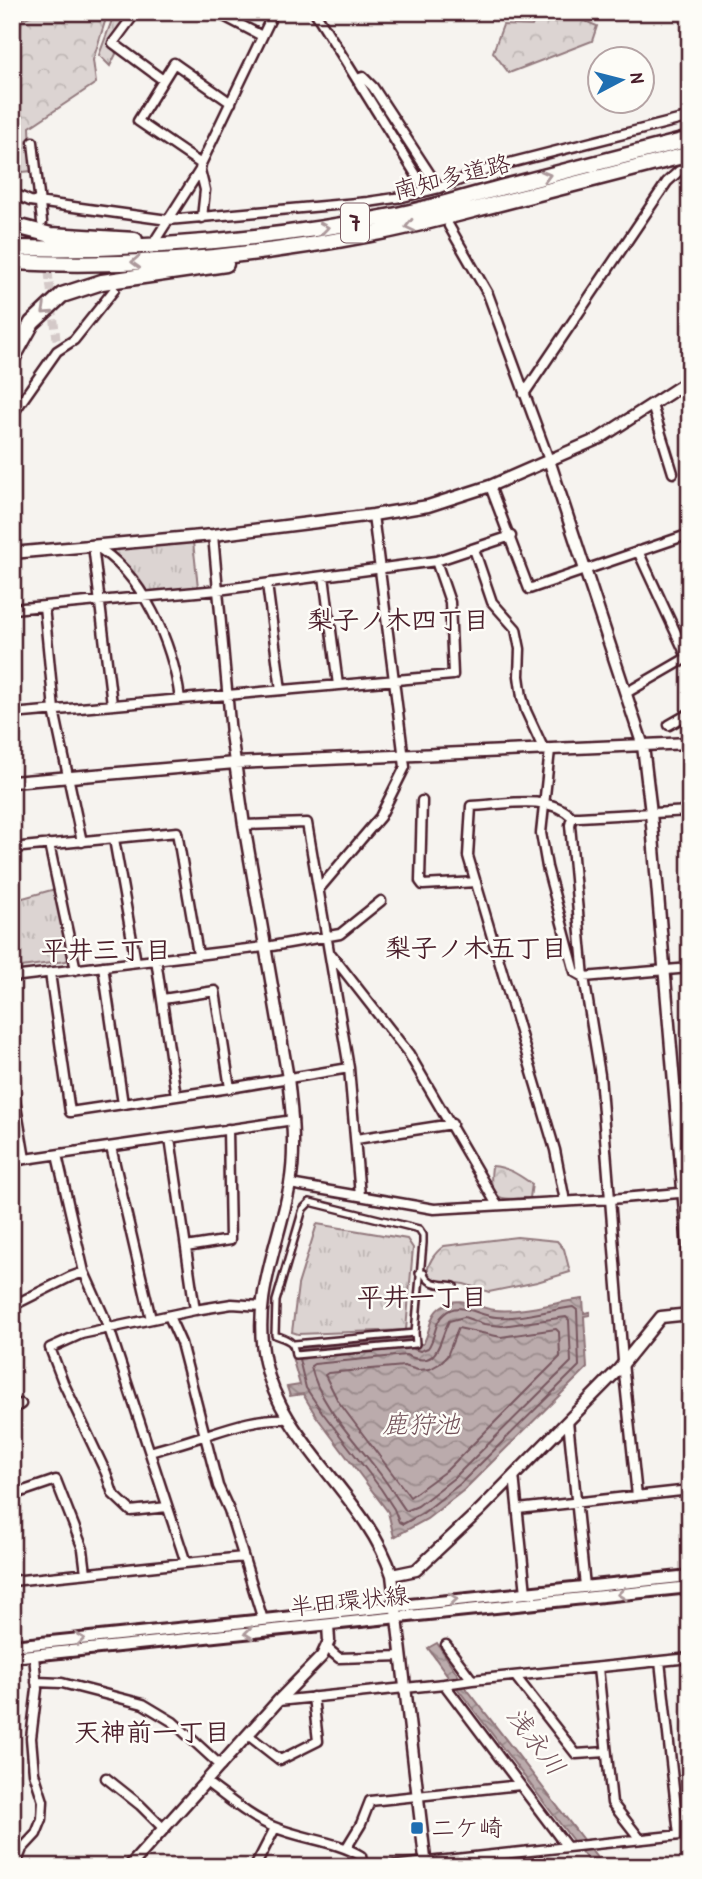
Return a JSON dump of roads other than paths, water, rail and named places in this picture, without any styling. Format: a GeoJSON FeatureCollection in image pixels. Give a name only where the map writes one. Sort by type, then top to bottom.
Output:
{"type":"FeatureCollection","features":[{"type":"Feature","properties":{"kind":"highway","name":"南知多道路"},"geometry":{"type":"LineString","coordinates":[[12,248],[126,249],[223,242],[286,233],[400,214],[690,139]]}},
{"type":"Feature","properties":{"kind":"highway","name":"南知多道路"},"geometry":{"type":"LineString","coordinates":[[12,262],[72,264],[165,261],[299,246],[412,225],[690,154]]}},
{"type":"Feature","properties":{"kind":"highway"},"geometry":{"type":"LineString","coordinates":[[12,225],[51,235],[117,239],[179,238],[263,230],[286,233]]}},
{"type":"Feature","properties":{"kind":"highway"},"geometry":{"type":"LineString","coordinates":[[12,359],[32,323],[62,295],[102,282],[216,266],[299,246]]}},
{"type":"Feature","properties":{"kind":"main road","name":"半田環状線"},"geometry":{"type":"LineString","coordinates":[[12,1657],[328,1625],[398,1611],[526,1592],[690,1576]]}},
{"type":"Feature","properties":{"kind":"main road","name":"半田環状線"},"geometry":{"type":"LineString","coordinates":[[12,1646],[263,1620],[690,1587]]}},
{"type":"Feature","properties":{"kind":"street"},"geometry":{"type":"LineString","coordinates":[[136,12],[113,43],[163,80]]}},
{"type":"Feature","properties":{"kind":"street"},"geometry":{"type":"LineString","coordinates":[[216,12],[262,36]]}},
{"type":"Feature","properties":{"kind":"street"},"geometry":{"type":"LineString","coordinates":[[156,239],[200,167],[274,12]]}},
{"type":"Feature","properties":{"kind":"street"},"geometry":{"type":"LineString","coordinates":[[315,12],[423,186]]}},
{"type":"Feature","properties":{"kind":"street"},"geometry":{"type":"LineString","coordinates":[[202,218],[205,190],[200,167],[138,121],[174,63],[231,103]]}},
{"type":"Feature","properties":{"kind":"street"},"geometry":{"type":"LineString","coordinates":[[357,79],[363,77],[373,87],[439,188]]}},
{"type":"Feature","properties":{"kind":"street"},"geometry":{"type":"LineString","coordinates":[[12,193],[30,201],[168,220],[368,202],[439,188],[494,167],[690,117]]}},
{"type":"Feature","properties":{"kind":"street"},"geometry":{"type":"LineString","coordinates":[[33,142],[42,222]]}},
{"type":"Feature","properties":{"kind":"street"},"geometry":{"type":"LineString","coordinates":[[524,394],[667,182],[679,171],[690,168]]}},
{"type":"Feature","properties":{"kind":"street"},"geometry":{"type":"LineString","coordinates":[[449,226],[488,294],[550,460],[643,746],[687,1192],[690,1271]]}},
{"type":"Feature","properties":{"kind":"street"},"geometry":{"type":"LineString","coordinates":[[12,415],[57,347],[74,340],[114,290]]}},
{"type":"Feature","properties":{"kind":"street"},"geometry":{"type":"LineString","coordinates":[[12,552],[213,535],[373,516],[428,506],[490,485],[600,438],[690,380]]}},
{"type":"Feature","properties":{"kind":"street"},"geometry":{"type":"LineString","coordinates":[[652,405],[673,473]]}},
{"type":"Feature","properties":{"kind":"street"},"geometry":{"type":"LineString","coordinates":[[669,462],[681,459]]}},
{"type":"Feature","properties":{"kind":"street"},"geometry":{"type":"LineString","coordinates":[[490,485],[529,589],[690,534]]}},
{"type":"Feature","properties":{"kind":"street"},"geometry":{"type":"LineString","coordinates":[[319,889],[380,817],[405,767],[373,516]]}},
{"type":"Feature","properties":{"kind":"street"},"geometry":{"type":"LineString","coordinates":[[213,535],[231,734],[293,1120],[290,1184],[261,1306],[261,1341],[275,1392],[289,1419],[371,1530],[386,1555],[393,1575],[426,1864]]}},
{"type":"Feature","properties":{"kind":"street"},"geometry":{"type":"LineString","coordinates":[[12,609],[218,590],[436,561],[511,536]]}},
{"type":"Feature","properties":{"kind":"street"},"geometry":{"type":"LineString","coordinates":[[93,545],[125,571],[144,596],[164,637],[176,671],[180,699]]}},
{"type":"Feature","properties":{"kind":"street"},"geometry":{"type":"LineString","coordinates":[[93,545],[112,704]]}},
{"type":"Feature","properties":{"kind":"street"},"geometry":{"type":"LineString","coordinates":[[474,549],[492,602],[516,629],[520,649],[519,676],[522,697],[526,711],[547,750],[541,832],[547,867],[575,972],[584,977],[690,968]]}},
{"type":"Feature","properties":{"kind":"street"},"geometry":{"type":"LineString","coordinates":[[626,693],[688,657],[638,551]]}},
{"type":"Feature","properties":{"kind":"street"},"geometry":{"type":"LineString","coordinates":[[12,714],[453,675],[450,602],[436,561]]}},
{"type":"Feature","properties":{"kind":"street"},"geometry":{"type":"LineString","coordinates":[[324,576],[338,685]]}},
{"type":"Feature","properties":{"kind":"street"},"geometry":{"type":"LineString","coordinates":[[267,584],[281,690]]}},
{"type":"Feature","properties":{"kind":"street"},"geometry":{"type":"LineString","coordinates":[[44,606],[54,710],[82,842]]}},
{"type":"Feature","properties":{"kind":"street"},"geometry":{"type":"LineString","coordinates":[[669,725],[690,713]]}},
{"type":"Feature","properties":{"kind":"street"},"geometry":{"type":"LineString","coordinates":[[12,782],[235,763],[690,743]]}},
{"type":"Feature","properties":{"kind":"street"},"geometry":{"type":"LineString","coordinates":[[422,801],[420,881],[423,885],[476,882]]}},
{"type":"Feature","properties":{"kind":"street"},"geometry":{"type":"LineString","coordinates":[[565,1201],[555,1150],[468,856],[471,806],[544,802],[572,817],[690,811]]}},
{"type":"Feature","properties":{"kind":"street"},"geometry":{"type":"LineString","coordinates":[[572,817],[570,825],[584,977],[600,1075],[637,1496]]}},
{"type":"Feature","properties":{"kind":"street"},"geometry":{"type":"LineString","coordinates":[[244,825],[307,823],[349,1068],[360,1196]]}},
{"type":"Feature","properties":{"kind":"street"},"geometry":{"type":"LineString","coordinates":[[12,848],[177,832],[198,954]]}},
{"type":"Feature","properties":{"kind":"street"},"geometry":{"type":"LineString","coordinates":[[114,839],[136,962]]}},
{"type":"Feature","properties":{"kind":"street"},"geometry":{"type":"LineString","coordinates":[[49,844],[76,970]]}},
{"type":"Feature","properties":{"kind":"street"},"geometry":{"type":"LineString","coordinates":[[12,963],[14,977],[327,936],[346,931],[381,901]]}},
{"type":"Feature","properties":{"kind":"street"},"geometry":{"type":"LineString","coordinates":[[330,953],[394,1032],[452,1124],[497,1205]]}},
{"type":"Feature","properties":{"kind":"street"},"geometry":{"type":"LineString","coordinates":[[156,959],[176,1096]]}},
{"type":"Feature","properties":{"kind":"street"},"geometry":{"type":"LineString","coordinates":[[103,966],[123,1104]]}},
{"type":"Feature","properties":{"kind":"street"},"geometry":{"type":"LineString","coordinates":[[50,973],[70,1112],[349,1068]]}},
{"type":"Feature","properties":{"kind":"street"},"geometry":{"type":"LineString","coordinates":[[163,999],[215,991],[230,1088]]}},
{"type":"Feature","properties":{"kind":"street"},"geometry":{"type":"LineString","coordinates":[[12,1082],[25,1159]]}},
{"type":"Feature","properties":{"kind":"street"},"geometry":{"type":"LineString","coordinates":[[676,1090],[690,1089]]}},
{"type":"Feature","properties":{"kind":"street"},"geometry":{"type":"LineString","coordinates":[[12,1161],[293,1120]]}},
{"type":"Feature","properties":{"kind":"street"},"geometry":{"type":"LineString","coordinates":[[356,1139],[452,1124]]}},
{"type":"Feature","properties":{"kind":"street"},"geometry":{"type":"LineString","coordinates":[[186,1247],[230,1240],[228,1129]]}},
{"type":"Feature","properties":{"kind":"street"},"geometry":{"type":"LineString","coordinates":[[170,1138],[195,1310]]}},
{"type":"Feature","properties":{"kind":"street"},"geometry":{"type":"LineString","coordinates":[[111,1147],[151,1320]]}},
{"type":"Feature","properties":{"kind":"street"},"geometry":{"type":"LineString","coordinates":[[57,1155],[84,1272],[109,1328],[186,1563]]}},
{"type":"Feature","properties":{"kind":"street"},"geometry":{"type":"LineString","coordinates":[[290,1184],[434,1209],[687,1192]]}},
{"type":"Feature","properties":{"kind":"street"},"geometry":{"type":"LineString","coordinates":[[294,1344],[295,1355],[416,1344],[423,1235],[419,1229],[313,1202],[303,1209],[279,1290],[275,1335],[294,1344],[415,1333]]}},
{"type":"Feature","properties":{"kind":"street"},"geometry":{"type":"LineString","coordinates":[[12,1306],[84,1272]]}},
{"type":"Feature","properties":{"kind":"street"},"geometry":{"type":"LineString","coordinates":[[419,1273],[424,1273],[429,1282],[454,1286]]}},
{"type":"Feature","properties":{"kind":"street"},"geometry":{"type":"LineString","coordinates":[[167,1507],[131,1511],[113,1494],[106,1472],[63,1382],[50,1348],[80,1334],[195,1310],[232,1304],[261,1306]]}},
{"type":"Feature","properties":{"kind":"street"},"geometry":{"type":"LineString","coordinates":[[393,1575],[416,1570],[481,1510],[624,1363],[660,1317],[690,1314]]}},
{"type":"Feature","properties":{"kind":"street"},"geometry":{"type":"LineString","coordinates":[[169,1316],[181,1343],[218,1486],[229,1510],[263,1620]]}},
{"type":"Feature","properties":{"kind":"street"},"geometry":{"type":"LineString","coordinates":[[267,1320],[275,1320]]}},
{"type":"Feature","properties":{"kind":"street"},"geometry":{"type":"LineString","coordinates":[[375,1337],[376,1348]]}},
{"type":"Feature","properties":{"kind":"street"},"geometry":{"type":"LineString","coordinates":[[335,1341],[336,1351]]}},
{"type":"Feature","properties":{"kind":"street"},"geometry":{"type":"LineString","coordinates":[[150,1452],[258,1419],[289,1419]]}},
{"type":"Feature","properties":{"kind":"street"},"geometry":{"type":"LineString","coordinates":[[568,1421],[586,1586]]}},
{"type":"Feature","properties":{"kind":"street"},"geometry":{"type":"LineString","coordinates":[[514,1475],[526,1592]]}},
{"type":"Feature","properties":{"kind":"street"},"geometry":{"type":"LineString","coordinates":[[12,1495],[56,1480],[83,1549],[86,1573]]}},
{"type":"Feature","properties":{"kind":"street"},"geometry":{"type":"LineString","coordinates":[[518,1509],[690,1490]]}},
{"type":"Feature","properties":{"kind":"street"},"geometry":{"type":"LineString","coordinates":[[12,1581],[243,1557]]}},
{"type":"Feature","properties":{"kind":"street"},"geometry":{"type":"LineString","coordinates":[[129,1867],[327,1648],[328,1625]]}},
{"type":"Feature","properties":{"kind":"street"},"geometry":{"type":"LineString","coordinates":[[446,1645],[472,1680]]}},
{"type":"Feature","properties":{"kind":"street"},"geometry":{"type":"LineString","coordinates":[[327,1648],[339,1658],[402,1656]]}},
{"type":"Feature","properties":{"kind":"street"},"geometry":{"type":"LineString","coordinates":[[15,1867],[22,1849],[36,1834],[42,1819],[43,1801],[34,1773],[31,1738],[37,1689],[34,1655]]}},
{"type":"Feature","properties":{"kind":"street"},"geometry":{"type":"LineString","coordinates":[[278,1701],[690,1658]]}},
{"type":"Feature","properties":{"kind":"street"},"geometry":{"type":"LineString","coordinates":[[660,1661],[679,1835]]}},
{"type":"Feature","properties":{"kind":"street"},"geometry":{"type":"LineString","coordinates":[[598,1668],[612,1803],[640,1839]]}},
{"type":"Feature","properties":{"kind":"street"},"geometry":{"type":"LineString","coordinates":[[516,1677],[576,1755],[607,1752]]}},
{"type":"Feature","properties":{"kind":"street"},"geometry":{"type":"LineString","coordinates":[[36,1682],[62,1683],[143,1703],[173,1722],[221,1766]]}},
{"type":"Feature","properties":{"kind":"street"},"geometry":{"type":"LineString","coordinates":[[444,1684],[568,1847]]}},
{"type":"Feature","properties":{"kind":"street"},"geometry":{"type":"LineString","coordinates":[[248,1735],[279,1760],[318,1741],[313,1698]]}},
{"type":"Feature","properties":{"kind":"street"},"geometry":{"type":"LineString","coordinates":[[117,1786],[123,1777]]}},
{"type":"Feature","properties":{"kind":"street"},"geometry":{"type":"LineString","coordinates":[[106,1778],[163,1828]]}},
{"type":"Feature","properties":{"kind":"street"},"geometry":{"type":"LineString","coordinates":[[206,1782],[264,1823],[313,1841],[347,1847],[361,1856],[363,1867]]}},
{"type":"Feature","properties":{"kind":"street"},"geometry":{"type":"LineString","coordinates":[[347,1847],[361,1824],[370,1801],[520,1785]]}},
{"type":"Feature","properties":{"kind":"street"},"geometry":{"type":"LineString","coordinates":[[255,1867],[275,1828]]}},
{"type":"Feature","properties":{"kind":"street"},"geometry":{"type":"LineString","coordinates":[[381,1867],[690,1833]]}},
{"type":"Feature","properties":{"kind":"water","name":"鹿狩池"},"geometry":{"type":"Polygon","coordinates":[[[583,1299],[584,1313],[590,1312],[590,1315],[584,1316],[587,1368],[464,1490],[427,1519],[394,1537],[388,1512],[316,1416],[303,1394],[290,1396],[287,1387],[300,1385],[290,1350],[418,1338],[418,1344],[423,1344],[437,1310],[456,1301],[506,1311],[583,1299]]]}},
{"type":"Feature","properties":{"kind":"water"},"geometry":{"type":"Polygon","coordinates":[[[437,1643],[467,1689],[604,1867],[593,1867],[448,1676],[428,1648],[437,1643]]]}},
{"type":"Feature","properties":{"kind":"tunnel"},"geometry":{"type":"LineString","coordinates":[[47,260],[57,343]]}},
{"type":"Feature","properties":{"kind":"place","name":"二ケ崎"},"geometry":{"type":"Point","coordinates":[417,1828]}},
{"type":"Feature","properties":{"kind":"district","name":"梨子ノ木四丁目"},"geometry":{"type":"Point","coordinates":[398,620]}},
{"type":"Feature","properties":{"kind":"district","name":"梨子ノ木五丁目"},"geometry":{"type":"Point","coordinates":[476,948]}},
{"type":"Feature","properties":{"kind":"district","name":"平井三丁目"},"geometry":{"type":"Point","coordinates":[106,950]}},
{"type":"Feature","properties":{"kind":"district","name":"平井一丁目"},"geometry":{"type":"Point","coordinates":[422,1297]}},
{"type":"Feature","properties":{"kind":"district","name":"天神前一丁目"},"geometry":{"type":"Point","coordinates":[152,1732]}},
{"type":"Feature","properties":{"kind":"water label","name":"浅永川"},"geometry":{"type":"Point","coordinates":[536,1741]}}]}
